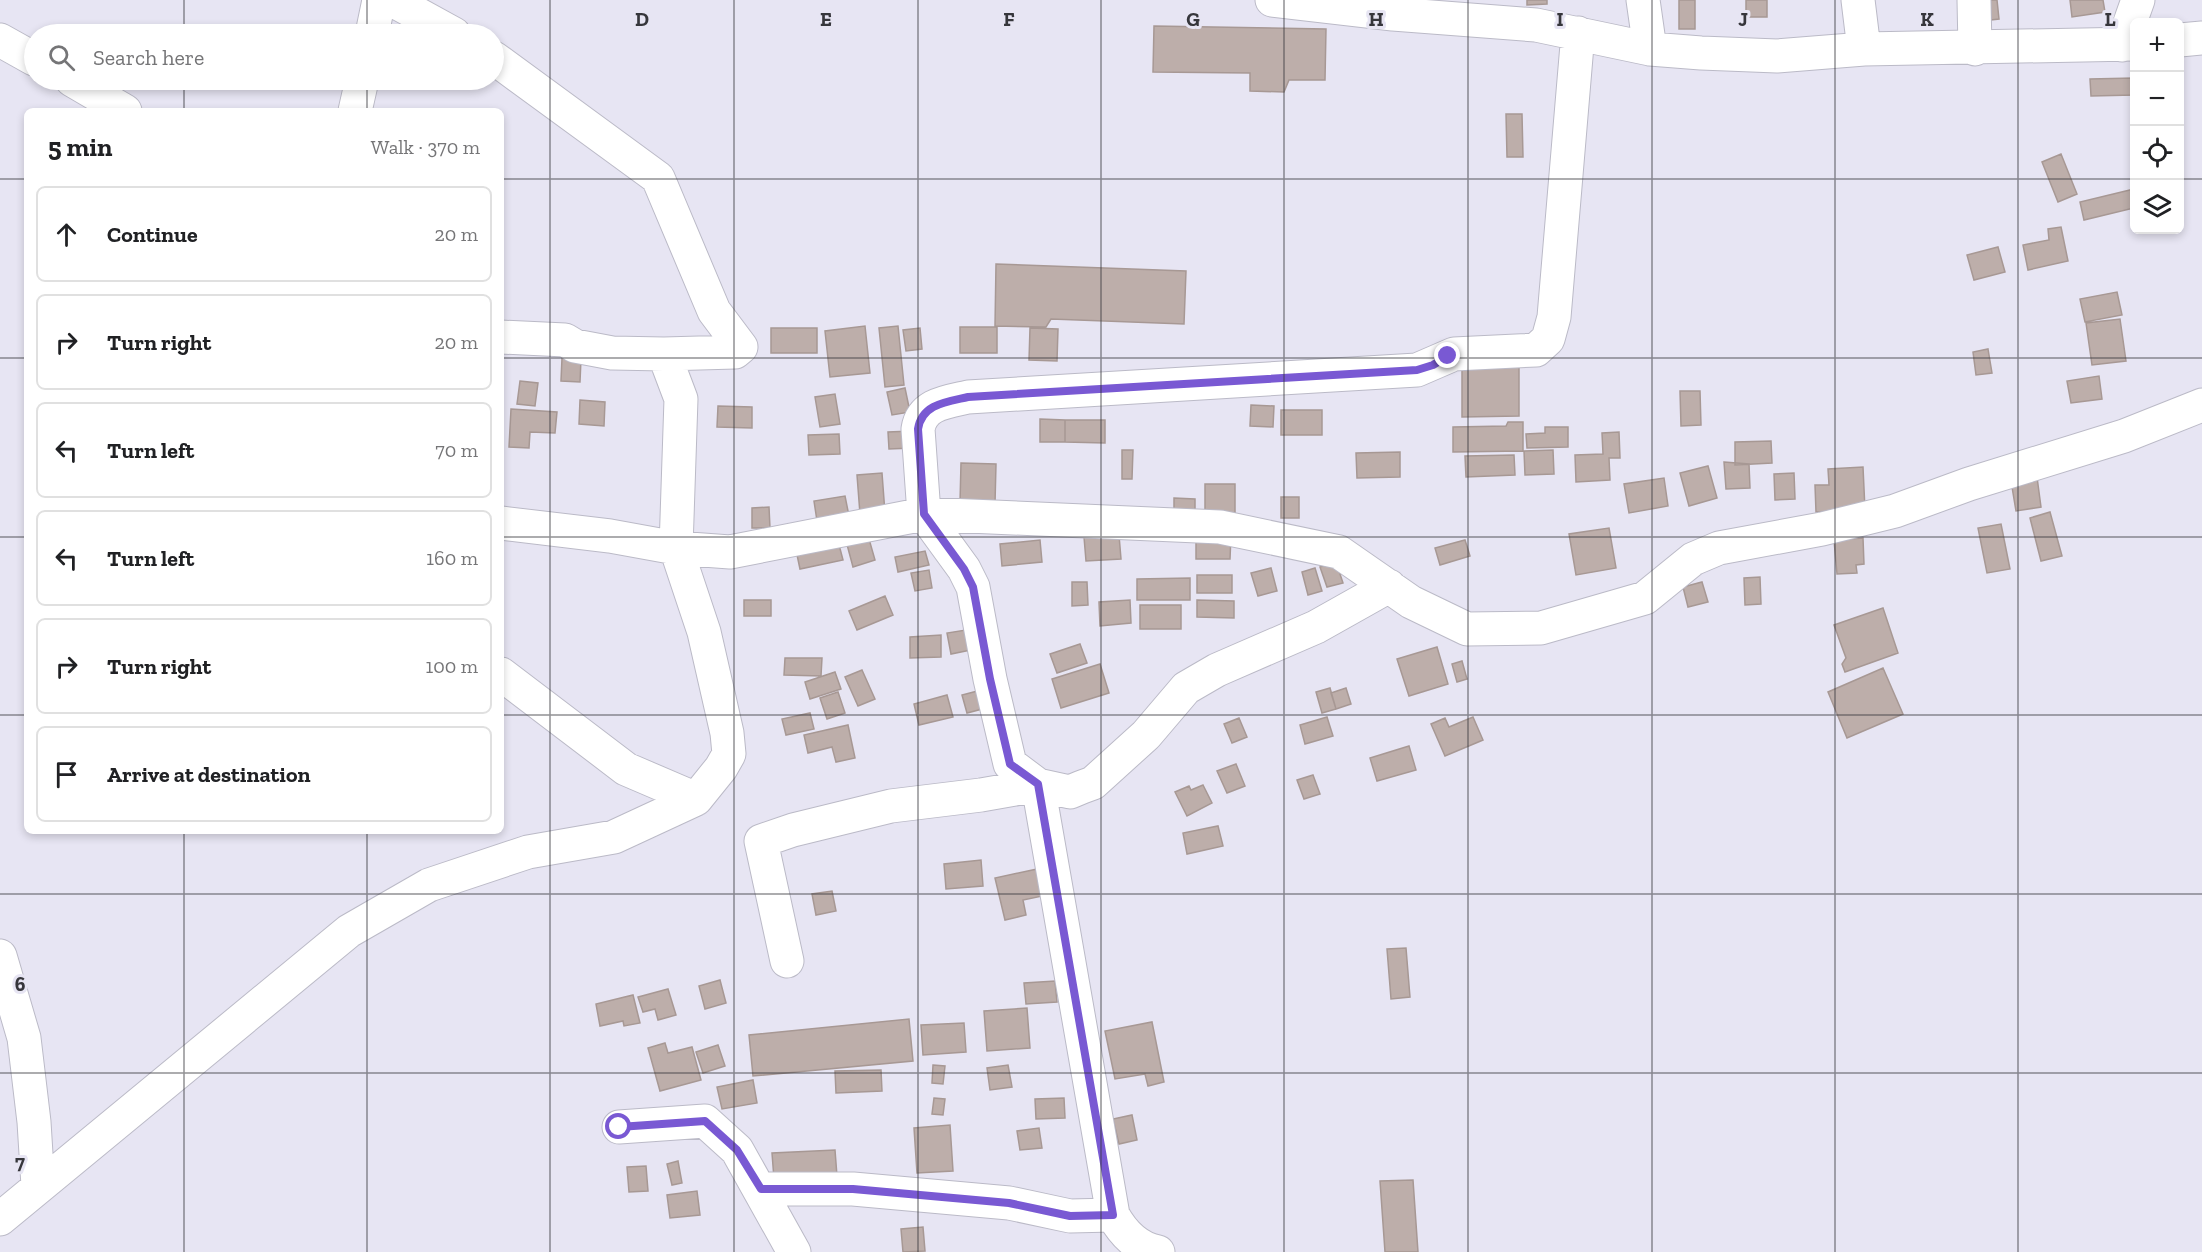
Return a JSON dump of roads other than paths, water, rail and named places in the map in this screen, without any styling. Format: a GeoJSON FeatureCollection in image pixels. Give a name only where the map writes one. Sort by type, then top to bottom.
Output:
{"type":"FeatureCollection","features":[{"type":"Feature","properties":{"kind":"street"},"geometry":{"type":"LineString","coordinates":[[374,24],[379,0]]}},
{"type":"Feature","properties":{"kind":"street"},"geometry":{"type":"LineString","coordinates":[[392,0],[436,24]]}},
{"type":"Feature","properties":{"kind":"street"},"geometry":{"type":"LineString","coordinates":[[1272,0],[1500,11],[1536,25],[1650,49],[1777,56],[1864,49],[2128,45],[2138,0]]}},
{"type":"Feature","properties":{"kind":"street"},"geometry":{"type":"LineString","coordinates":[[1642,0],[1650,49]]}},
{"type":"Feature","properties":{"kind":"street"},"geometry":{"type":"LineString","coordinates":[[1857,0],[1864,49]]}},
{"type":"Feature","properties":{"kind":"street"},"geometry":{"type":"LineString","coordinates":[[1974,0],[1977,27],[1975,49]]}},
{"type":"Feature","properties":{"kind":"street"},"geometry":{"type":"LineString","coordinates":[[1389,586],[1316,627],[1217,670],[1186,688],[1146,735],[1094,783],[1070,792],[1038,784],[1010,764],[990,679],[973,587],[964,569],[924,514],[918,429],[920,418],[925,411],[944,402],[968,397],[1417,370],[1454,354],[1536,350],[1548,339],[1554,317],[1578,33]]}},
{"type":"Feature","properties":{"kind":"street"},"geometry":{"type":"LineString","coordinates":[[2184,40],[2202,38]]}},
{"type":"Feature","properties":{"kind":"street"},"geometry":{"type":"LineString","coordinates":[[0,40],[24,53]]}},
{"type":"Feature","properties":{"kind":"street"},"geometry":{"type":"LineString","coordinates":[[504,65],[658,178],[714,311],[741,347],[735,352],[612,353],[575,346],[565,340],[504,337]]}},
{"type":"Feature","properties":{"kind":"street"},"geometry":{"type":"LineString","coordinates":[[89,90],[120,108]]}},
{"type":"Feature","properties":{"kind":"street"},"geometry":{"type":"LineString","coordinates":[[356,108],[360,90]]}},
{"type":"Feature","properties":{"kind":"street"},"geometry":{"type":"LineString","coordinates":[[0,1219],[349,931],[429,885],[528,852],[614,837],[696,799],[729,754],[728,733],[704,632],[676,548],[681,399],[664,354]]}},
{"type":"Feature","properties":{"kind":"street"},"geometry":{"type":"LineString","coordinates":[[504,523],[587,532],[676,548],[730,552],[924,514],[1220,527],[1339,552],[1411,602],[1467,629],[1553,626],[1645,598],[1693,559],[1719,548],[1822,529],[1895,511],[1969,484],[2124,436],[2202,405]]}},
{"type":"Feature","properties":{"kind":"street"},"geometry":{"type":"LineString","coordinates":[[504,676],[626,769],[696,799]]}},
{"type":"Feature","properties":{"kind":"street"},"geometry":{"type":"LineString","coordinates":[[787,961],[761,841],[793,830],[891,806],[981,795],[1038,784]]}},
{"type":"Feature","properties":{"kind":"street"},"geometry":{"type":"LineString","coordinates":[[1038,784],[1113,1215],[1123,1232],[1148,1250],[1158,1252]]}},
{"type":"Feature","properties":{"kind":"street"},"geometry":{"type":"LineString","coordinates":[[0,956],[24,1038],[34,1122],[38,1186]]}},
{"type":"Feature","properties":{"kind":"street"},"geometry":{"type":"LineString","coordinates":[[619,1127],[705,1121],[737,1150],[761,1189],[794,1252]]}},
{"type":"Feature","properties":{"kind":"street"},"geometry":{"type":"LineString","coordinates":[[761,1189],[853,1189],[1009,1203],[1070,1216],[1113,1215]]}}]}
